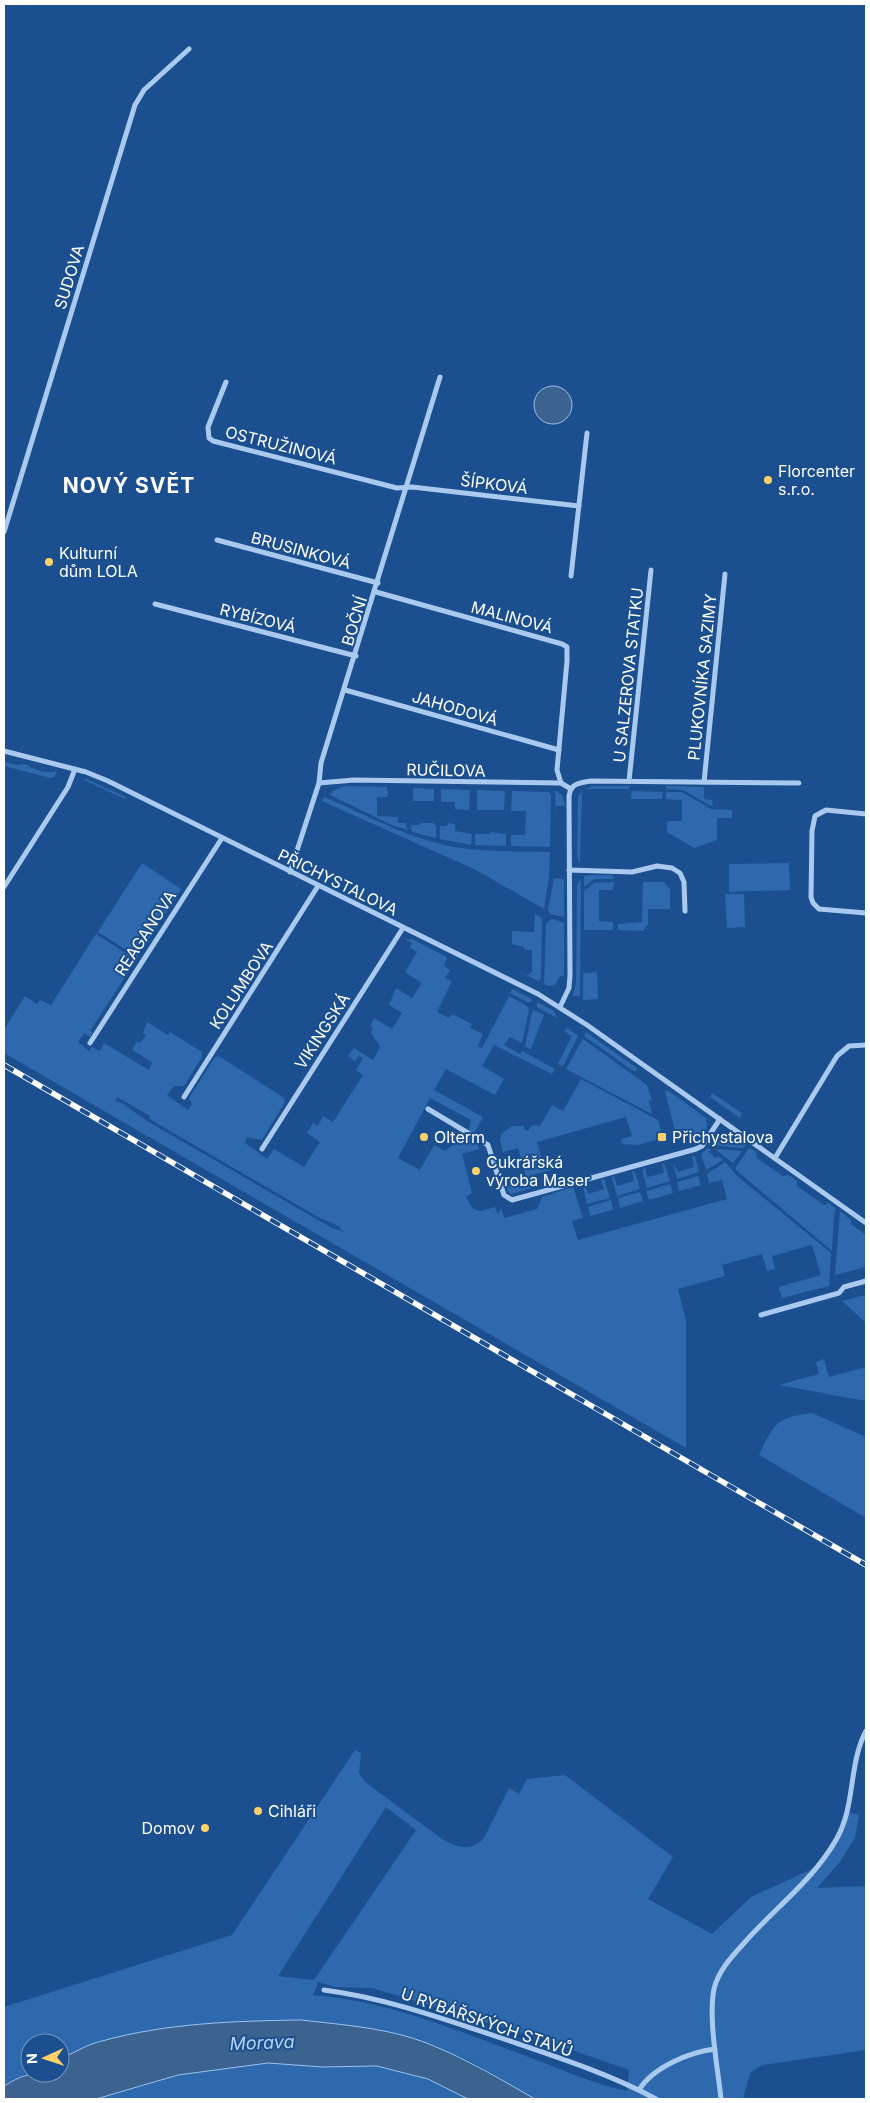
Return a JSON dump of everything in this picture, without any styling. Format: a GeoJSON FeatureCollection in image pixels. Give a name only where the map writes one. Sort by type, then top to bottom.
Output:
{"type":"FeatureCollection","features":[{"type":"Feature","properties":{"kind":"street","name":"SUDOVA"},"geometry":{"type":"LineString","coordinates":[[4,532],[135,105],[144,90],[189,49]]}},
{"type":"Feature","properties":{"kind":"street","name":"BOČNÍ"},"geometry":{"type":"LineString","coordinates":[[290,872],[320,783],[321,763],[376,592],[440,377]]}},
{"type":"Feature","properties":{"kind":"street","name":"OSTRUŽINOVÁ"},"geometry":{"type":"LineString","coordinates":[[226,382],[208,427],[209,438],[213,441],[397,488],[406,487]]}},
{"type":"Feature","properties":{"kind":"street"},"geometry":{"type":"LineString","coordinates":[[571,576],[587,433]]}},
{"type":"Feature","properties":{"kind":"street","name":"ŠÍPKOVÁ"},"geometry":{"type":"LineString","coordinates":[[406,487],[578,506]]}},
{"type":"Feature","properties":{"kind":"street","name":"BRUSINKOVÁ"},"geometry":{"type":"LineString","coordinates":[[217,540],[378,584]]}},
{"type":"Feature","properties":{"kind":"street","name":"U SALZEROVA STATKU"},"geometry":{"type":"LineString","coordinates":[[629,781],[651,570]]}},
{"type":"Feature","properties":{"kind":"street","name":"PLUKOVNÍKA SAZIMY"},"geometry":{"type":"LineString","coordinates":[[704,782],[725,574]]}},
{"type":"Feature","properties":{"kind":"street","name":"MALINOVÁ"},"geometry":{"type":"LineString","coordinates":[[376,592],[562,644],[566,647],[568,661],[557,770],[561,783]]}},
{"type":"Feature","properties":{"kind":"street","name":"RYBÍZOVÁ"},"geometry":{"type":"LineString","coordinates":[[155,604],[356,656]]}},
{"type":"Feature","properties":{"kind":"street","name":"JAHODOVÁ"},"geometry":{"type":"LineString","coordinates":[[345,690],[559,750]]}},
{"type":"Feature","properties":{"kind":"street","name":"PŘICHYSTALOVA"},"geometry":{"type":"LineString","coordinates":[[4,751],[75,769],[108,780],[560,1008],[866,1223]]}},
{"type":"Feature","properties":{"kind":"street"},"geometry":{"type":"LineString","coordinates":[[4,887],[68,787],[75,769]]}},
{"type":"Feature","properties":{"kind":"street","name":"RUČILOVA"},"geometry":{"type":"LineString","coordinates":[[320,783],[354,780],[550,785],[561,783]]}},
{"type":"Feature","properties":{"kind":"street"},"geometry":{"type":"LineString","coordinates":[[570,789],[576,784],[591,781],[799,783]]}},
{"type":"Feature","properties":{"kind":"street"},"geometry":{"type":"LineString","coordinates":[[561,783],[570,789]]}},
{"type":"Feature","properties":{"kind":"street"},"geometry":{"type":"LineString","coordinates":[[560,1008],[568,988],[570,976],[570,789]]}},
{"type":"Feature","properties":{"kind":"street"},"geometry":{"type":"LineString","coordinates":[[866,814],[826,810],[814,816],[811,897],[818,909],[866,913]]}},
{"type":"Feature","properties":{"kind":"street","name":"REAGANOVA"},"geometry":{"type":"LineString","coordinates":[[90,1043],[222,838]]}},
{"type":"Feature","properties":{"kind":"street"},"geometry":{"type":"LineString","coordinates":[[570,870],[632,872],[657,866],[672,868],[680,873],[684,882],[685,911]]}},
{"type":"Feature","properties":{"kind":"street","name":"KOLUMBOVA"},"geometry":{"type":"LineString","coordinates":[[184,1097],[318,886]]}},
{"type":"Feature","properties":{"kind":"street","name":"VIKINGSKÁ"},"geometry":{"type":"LineString","coordinates":[[262,1149],[403,928]]}},
{"type":"Feature","properties":{"kind":"street"},"geometry":{"type":"LineString","coordinates":[[775,1158],[837,1056],[849,1046],[866,1045]]}},
{"type":"Feature","properties":{"kind":"street"},"geometry":{"type":"LineString","coordinates":[[428,1109],[488,1145],[504,1195],[512,1200],[696,1149],[702,1146],[720,1119]]}},
{"type":"Feature","properties":{"kind":"street"},"geometry":{"type":"LineString","coordinates":[[760,1315],[839,1292],[844,1287],[866,1281]]}},
{"type":"Feature","properties":{"kind":"street"},"geometry":{"type":"LineString","coordinates":[[721,2099],[715,2049],[714,1990],[720,1976],[733,1956],[816,1869],[832,1847],[848,1812],[858,1754],[866,1731]]}},
{"type":"Feature","properties":{"kind":"street","name":"U RYBÁŘSKÝCH STAVŮ"},"geometry":{"type":"LineString","coordinates":[[324,1990],[377,1999],[417,2010],[553,2056],[639,2090],[656,2099]]}},
{"type":"Feature","properties":{"kind":"street"},"geometry":{"type":"LineString","coordinates":[[639,2090],[649,2079],[672,2064],[694,2053],[715,2049]]}},
{"type":"Feature","properties":{"kind":"shaded area"},"geometry":{"type":"Polygon","coordinates":[[[4,762],[17,765],[25,764],[45,772],[57,771],[54,777],[50,778],[4,766],[4,762]]]}},
{"type":"Feature","properties":{"kind":"shaded area"},"geometry":{"type":"Polygon","coordinates":[[[86,779],[126,797],[125,799],[84,780],[86,779]]]}},
{"type":"Feature","properties":{"kind":"shaded area"},"geometry":{"type":"Polygon","coordinates":[[[345,786],[387,787],[388,797],[377,797],[377,816],[398,817],[398,823],[405,823],[408,830],[394,826],[330,795],[334,790],[345,786]]]}},
{"type":"Feature","properties":{"kind":"shaded area"},"geometry":{"type":"Polygon","coordinates":[[[594,786],[630,786],[629,789],[585,789],[594,786]]]}},
{"type":"Feature","properties":{"kind":"shaded area"},"geometry":{"type":"Polygon","coordinates":[[[666,786],[704,787],[704,799],[712,800],[713,807],[683,790],[666,789],[666,786]]]}},
{"type":"Feature","properties":{"kind":"shaded area"},"geometry":{"type":"Polygon","coordinates":[[[413,788],[434,789],[434,801],[413,801],[413,788]]]}},
{"type":"Feature","properties":{"kind":"shaded area"},"geometry":{"type":"Polygon","coordinates":[[[441,789],[470,790],[469,810],[455,809],[455,802],[441,802],[441,789]]]}},
{"type":"Feature","properties":{"kind":"shaded area"},"geometry":{"type":"Polygon","coordinates":[[[477,790],[505,791],[504,810],[477,810],[477,790]]]}},
{"type":"Feature","properties":{"kind":"shaded area"},"geometry":{"type":"Polygon","coordinates":[[[555,790],[562,795],[565,806],[556,806],[556,817],[555,790]]]}},
{"type":"Feature","properties":{"kind":"shaded area"},"geometry":{"type":"Polygon","coordinates":[[[582,790],[580,864],[577,856],[578,797],[582,790]]]}},
{"type":"Feature","properties":{"kind":"shaded area"},"geometry":{"type":"Polygon","coordinates":[[[512,791],[549,792],[551,796],[550,847],[511,846],[511,835],[525,835],[526,811],[511,811],[512,791]]]}},
{"type":"Feature","properties":{"kind":"shaded area"},"geometry":{"type":"Polygon","coordinates":[[[632,791],[663,792],[662,799],[631,799],[632,791]]]}},
{"type":"Feature","properties":{"kind":"shaded area"},"geometry":{"type":"Polygon","coordinates":[[[666,792],[682,792],[711,809],[732,810],[732,818],[717,818],[717,840],[694,848],[667,832],[667,821],[682,821],[682,800],[666,799],[666,792]]]}},
{"type":"Feature","properties":{"kind":"shaded area"},"geometry":{"type":"Polygon","coordinates":[[[324,797],[408,834],[443,845],[483,850],[550,852],[549,877],[544,909],[476,870],[322,801],[324,797]]]}},
{"type":"Feature","properties":{"kind":"shaded area"},"geometry":{"type":"Polygon","coordinates":[[[420,823],[433,823],[436,826],[436,838],[412,832],[411,825],[420,825],[420,823]]]}},
{"type":"Feature","properties":{"kind":"shaded area"},"geometry":{"type":"Polygon","coordinates":[[[448,823],[455,824],[455,831],[472,834],[471,845],[440,839],[440,826],[447,826],[448,823]]]}},
{"type":"Feature","properties":{"kind":"shaded area"},"geometry":{"type":"Polygon","coordinates":[[[490,832],[506,834],[506,846],[475,845],[475,834],[490,834],[490,832]]]}},
{"type":"Feature","properties":{"kind":"shaded area"},"geometry":{"type":"Polygon","coordinates":[[[142,863],[181,889],[137,957],[98,932],[142,863]]]}},
{"type":"Feature","properties":{"kind":"shaded area"},"geometry":{"type":"Polygon","coordinates":[[[789,863],[790,890],[729,892],[729,864],[789,863]]]}},
{"type":"Feature","properties":{"kind":"shaded area"},"geometry":{"type":"Polygon","coordinates":[[[612,875],[614,879],[594,879],[584,887],[584,876],[612,875]]]}},
{"type":"Feature","properties":{"kind":"shaded area"},"geometry":{"type":"Polygon","coordinates":[[[554,878],[564,879],[564,917],[550,914],[548,910],[554,878]]]}},
{"type":"Feature","properties":{"kind":"shaded area"},"geometry":{"type":"Polygon","coordinates":[[[581,879],[580,996],[573,996],[576,983],[577,885],[581,879]]]}},
{"type":"Feature","properties":{"kind":"shaded area"},"geometry":{"type":"Polygon","coordinates":[[[614,882],[613,890],[599,890],[599,921],[613,922],[613,930],[584,930],[584,891],[594,883],[614,882]]]}},
{"type":"Feature","properties":{"kind":"shaded area"},"geometry":{"type":"Polygon","coordinates":[[[643,882],[664,882],[670,889],[670,909],[648,909],[648,924],[643,931],[618,930],[618,924],[642,922],[643,882]]]}},
{"type":"Feature","properties":{"kind":"shaded area"},"geometry":{"type":"Polygon","coordinates":[[[725,894],[744,894],[745,927],[727,928],[725,894]]]}},
{"type":"Feature","properties":{"kind":"shaded area"},"geometry":{"type":"Polygon","coordinates":[[[535,914],[542,918],[541,979],[538,981],[527,976],[532,972],[532,950],[525,950],[524,947],[512,944],[512,931],[534,932],[535,914]]]}},
{"type":"Feature","properties":{"kind":"shaded area"},"geometry":{"type":"Polygon","coordinates":[[[552,919],[564,923],[564,976],[560,976],[555,985],[549,986],[544,984],[546,923],[552,919]]]}},
{"type":"Feature","properties":{"kind":"shaded area"},"geometry":{"type":"Polygon","coordinates":[[[96,934],[136,960],[90,1031],[93,1032],[90,1037],[84,1033],[78,1042],[89,1051],[92,1047],[100,1051],[104,1043],[149,1070],[152,1062],[132,1050],[137,1041],[140,1043],[146,1035],[143,1033],[147,1022],[168,1035],[170,1032],[202,1052],[202,1057],[184,1086],[174,1086],[167,1095],[188,1110],[192,1104],[189,1098],[215,1057],[219,1056],[284,1098],[285,1102],[262,1140],[247,1137],[245,1143],[267,1159],[274,1149],[304,1167],[320,1142],[307,1133],[313,1123],[318,1126],[323,1116],[333,1122],[363,1075],[356,1070],[363,1058],[359,1056],[355,1061],[348,1056],[354,1048],[373,1060],[380,1046],[371,1032],[373,1028],[370,1026],[374,1018],[392,1029],[402,1013],[389,1005],[396,988],[412,998],[422,983],[405,972],[417,952],[410,948],[412,943],[405,939],[412,939],[447,957],[444,966],[450,970],[445,978],[452,981],[437,1012],[449,1018],[452,1014],[472,1024],[470,1028],[483,1034],[478,1046],[482,1048],[509,996],[527,1006],[529,1010],[522,1043],[510,1037],[504,1045],[520,1054],[522,1051],[555,1069],[552,1074],[494,1045],[482,1066],[504,1079],[495,1095],[446,1069],[434,1090],[483,1117],[474,1134],[469,1130],[471,1120],[430,1098],[398,1158],[420,1170],[434,1145],[445,1151],[459,1140],[473,1139],[477,1142],[479,1149],[462,1154],[472,1193],[466,1197],[473,1209],[481,1211],[495,1207],[498,1215],[501,1208],[504,1218],[537,1209],[542,1197],[573,1187],[583,1218],[572,1221],[578,1240],[727,1199],[722,1180],[709,1183],[707,1174],[725,1162],[736,1175],[831,1253],[829,1286],[782,1298],[779,1287],[821,1275],[812,1245],[772,1256],[775,1269],[767,1271],[762,1254],[722,1265],[725,1276],[678,1289],[686,1320],[686,1448],[4,1053],[4,1030],[25,996],[37,1004],[40,1000],[51,1005],[96,934]],[[117,1097],[115,1101],[122,1103],[147,1121],[332,1228],[344,1232],[339,1228],[341,1227],[318,1217],[158,1124],[149,1118],[150,1116],[117,1097]]]}},
{"type":"Feature","properties":{"kind":"shaded area"},"geometry":{"type":"Polygon","coordinates":[[[597,972],[598,999],[583,1000],[583,973],[597,972]]]}},
{"type":"Feature","properties":{"kind":"shaded area"},"geometry":{"type":"Polygon","coordinates":[[[512,989],[532,999],[531,1002],[527,1002],[510,993],[512,989]]]}},
{"type":"Feature","properties":{"kind":"shaded area"},"geometry":{"type":"Polygon","coordinates":[[[537,1002],[554,1011],[557,1018],[537,1007],[537,1002]]]}},
{"type":"Feature","properties":{"kind":"shaded area"},"geometry":{"type":"Polygon","coordinates":[[[534,1010],[544,1015],[531,1049],[525,1047],[534,1010]]]}},
{"type":"Feature","properties":{"kind":"shaded area"},"geometry":{"type":"Polygon","coordinates":[[[567,1028],[578,1036],[563,1066],[558,1064],[572,1036],[564,1031],[567,1028]]]}},
{"type":"Feature","properties":{"kind":"shaded area"},"geometry":{"type":"Polygon","coordinates":[[[586,1032],[638,1069],[632,1070],[584,1036],[586,1032]]]}},
{"type":"Feature","properties":{"kind":"shaded area"},"geometry":{"type":"Polygon","coordinates":[[[583,1039],[647,1085],[652,1100],[649,1101],[652,1114],[566,1069],[583,1039]]]}},
{"type":"Feature","properties":{"kind":"shaded area"},"geometry":{"type":"Polygon","coordinates":[[[581,1079],[658,1120],[663,1138],[638,1145],[622,1144],[621,1139],[632,1136],[626,1117],[537,1142],[542,1161],[551,1159],[554,1169],[529,1176],[532,1188],[511,1194],[507,1190],[509,1183],[526,1176],[518,1148],[503,1152],[500,1140],[502,1133],[512,1126],[524,1126],[524,1129],[528,1131],[532,1125],[540,1126],[552,1105],[563,1111],[581,1079]]]}},
{"type":"Feature","properties":{"kind":"shaded area"},"geometry":{"type":"Polygon","coordinates":[[[665,1091],[669,1091],[706,1118],[707,1128],[700,1138],[692,1135],[677,1139],[665,1091]]]}},
{"type":"Feature","properties":{"kind":"shaded area"},"geometry":{"type":"Polygon","coordinates":[[[712,1093],[742,1113],[740,1118],[710,1097],[712,1093]]]}},
{"type":"Feature","properties":{"kind":"shaded area"},"geometry":{"type":"Polygon","coordinates":[[[724,1133],[730,1134],[746,1145],[742,1148],[710,1145],[717,1136],[724,1133]]]}},
{"type":"Feature","properties":{"kind":"shaded area"},"geometry":{"type":"Polygon","coordinates":[[[708,1148],[711,1150],[709,1152],[716,1158],[718,1156],[723,1160],[706,1170],[701,1154],[708,1148]]]}},
{"type":"Feature","properties":{"kind":"shaded area"},"geometry":{"type":"Polygon","coordinates":[[[749,1148],[756,1152],[757,1158],[783,1176],[789,1175],[797,1181],[797,1186],[824,1205],[829,1203],[836,1209],[832,1251],[736,1170],[736,1167],[749,1148]]]}},
{"type":"Feature","properties":{"kind":"shaded area"},"geometry":{"type":"Polygon","coordinates":[[[715,1149],[742,1151],[733,1163],[715,1149]]]}},
{"type":"Feature","properties":{"kind":"shaded area"},"geometry":{"type":"Polygon","coordinates":[[[695,1156],[699,1172],[677,1179],[673,1163],[678,1172],[694,1167],[692,1157],[695,1156]]]}},
{"type":"Feature","properties":{"kind":"shaded area"},"geometry":{"type":"Polygon","coordinates":[[[662,1163],[665,1165],[670,1181],[647,1188],[642,1170],[645,1168],[647,1177],[664,1173],[662,1163]]]}},
{"type":"Feature","properties":{"kind":"shaded area"},"geometry":{"type":"Polygon","coordinates":[[[632,1171],[635,1172],[640,1189],[617,1196],[612,1178],[614,1176],[617,1186],[634,1181],[632,1171]]]}},
{"type":"Feature","properties":{"kind":"shaded area"},"geometry":{"type":"Polygon","coordinates":[[[698,1176],[701,1185],[679,1191],[677,1182],[698,1176]]]}},
{"type":"Feature","properties":{"kind":"shaded area"},"geometry":{"type":"Polygon","coordinates":[[[604,1179],[610,1198],[587,1204],[583,1186],[585,1185],[588,1194],[604,1189],[601,1180],[604,1179]]]}},
{"type":"Feature","properties":{"kind":"shaded area"},"geometry":{"type":"Polygon","coordinates":[[[670,1184],[673,1193],[649,1200],[646,1191],[670,1184]]]}},
{"type":"Feature","properties":{"kind":"shaded area"},"geometry":{"type":"Polygon","coordinates":[[[640,1192],[643,1201],[620,1208],[618,1198],[640,1192]]]}},
{"type":"Feature","properties":{"kind":"shaded area"},"geometry":{"type":"Polygon","coordinates":[[[611,1200],[613,1210],[590,1216],[588,1207],[611,1200]]]}},
{"type":"Feature","properties":{"kind":"shaded area"},"geometry":{"type":"Polygon","coordinates":[[[840,1211],[851,1220],[851,1224],[866,1235],[866,1267],[835,1275],[840,1211]]]}},
{"type":"Feature","properties":{"kind":"shaded area"},"geometry":{"type":"Polygon","coordinates":[[[866,1295],[866,1321],[865,1322],[842,1301],[866,1295]]]}},
{"type":"Feature","properties":{"kind":"shaded area"},"geometry":{"type":"Polygon","coordinates":[[[824,1359],[829,1377],[866,1367],[866,1401],[779,1385],[819,1374],[816,1362],[824,1359]]]}},
{"type":"Feature","properties":{"kind":"shaded area"},"geometry":{"type":"Polygon","coordinates":[[[812,1413],[866,1437],[866,1518],[759,1455],[773,1429],[783,1420],[812,1413]]]}},
{"type":"Feature","properties":{"kind":"shaded area"},"geometry":{"type":"Polygon","coordinates":[[[355,1750],[361,1753],[359,1773],[365,1782],[442,1839],[453,1845],[464,1847],[474,1845],[484,1838],[509,1788],[519,1794],[527,1779],[565,1775],[673,1857],[648,1899],[712,1934],[751,1897],[819,1866],[848,1812],[859,1815],[855,1838],[839,1863],[817,1888],[866,1886],[866,2050],[762,2065],[750,2073],[743,2099],[535,2099],[472,2062],[428,2043],[388,2032],[301,2020],[251,2021],[101,2041],[70,2055],[70,2033],[20,2033],[20,2077],[4,2086],[4,2007],[232,1935],[355,1750]],[[386,1807],[278,1976],[314,1980],[416,1830],[386,1807]],[[316,1981],[318,1983],[313,1995],[342,1998],[401,2012],[584,2078],[627,2091],[629,2070],[538,2038],[372,1988],[334,1987],[316,1981]]]}},
{"type":"Feature","properties":{"kind":"shaded area"},"geometry":{"type":"Polygon","coordinates":[[[268,2063],[322,2067],[377,2066],[428,2079],[468,2099],[96,2099],[178,2075],[268,2063]]]}},
{"type":"Feature","properties":{"kind":"water"},"geometry":{"type":"Polygon","coordinates":[[[553,386],[567,391],[572,405],[567,419],[553,424],[539,419],[534,405],[539,391],[553,386]]]}},
{"type":"Feature","properties":{"kind":"water","name":"Morava"},"geometry":{"type":"Polygon","coordinates":[[[301,2020],[398,2034],[443,2050],[535,2099],[468,2099],[428,2079],[377,2066],[322,2067],[268,2063],[178,2075],[96,2099],[4,2099],[4,2086],[20,2078],[20,2083],[70,2083],[70,2054],[97,2042],[151,2030],[251,2021],[301,2020]]]}},
{"type":"Feature","properties":{"kind":"railway"},"geometry":{"type":"LineString","coordinates":[[4,1065],[866,1565]]}},
{"type":"Feature","properties":{"kind":"place","name":"Florcenter s.r.o."},"geometry":{"type":"Point","coordinates":[768,480]}},
{"type":"Feature","properties":{"kind":"place","name":"Kulturní dům LOLA"},"geometry":{"type":"Point","coordinates":[49,562]}},
{"type":"Feature","properties":{"kind":"place","name":"Olterm"},"geometry":{"type":"Point","coordinates":[424,1137]}},
{"type":"Feature","properties":{"kind":"place","name":"Přichystalova"},"geometry":{"type":"Point","coordinates":[662,1137]}},
{"type":"Feature","properties":{"kind":"place","name":"Cukrářská výroba Maser"},"geometry":{"type":"Point","coordinates":[476,1171]}},
{"type":"Feature","properties":{"kind":"place","name":"Cihláři"},"geometry":{"type":"Point","coordinates":[258,1811]}},
{"type":"Feature","properties":{"kind":"place","name":"Domov"},"geometry":{"type":"Point","coordinates":[205,1828]}},
{"type":"Feature","properties":{"kind":"district","name":"NOVÝ SVĚT"},"geometry":{"type":"Point","coordinates":[129,486]}}]}
